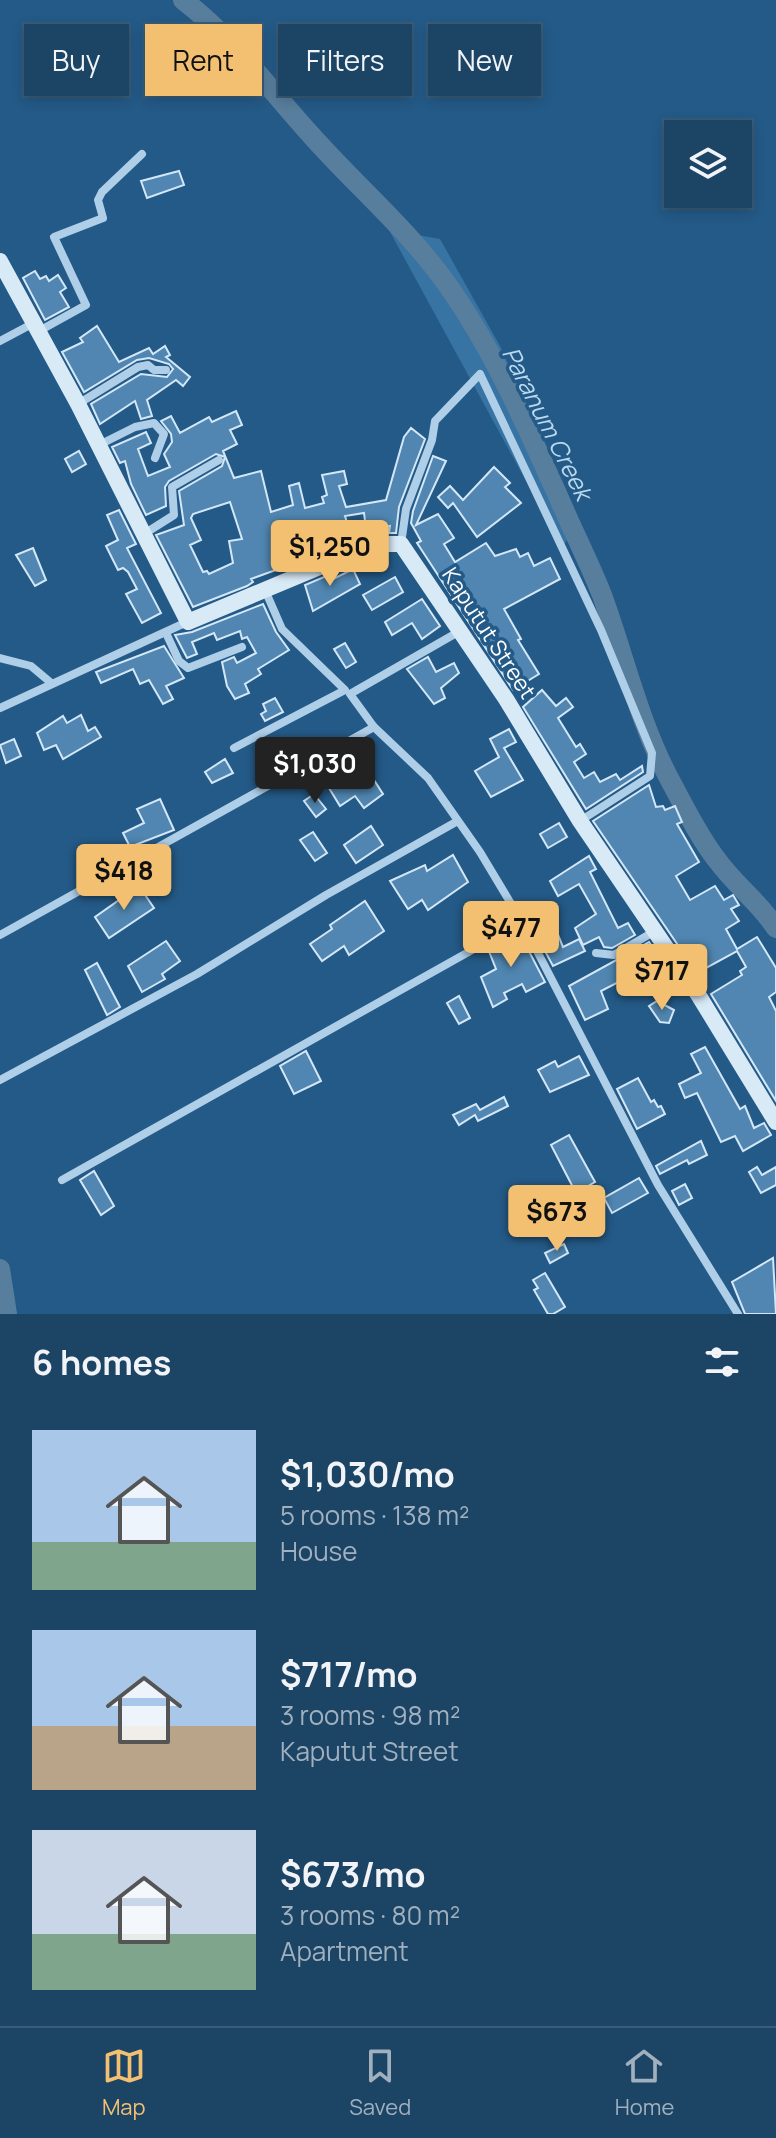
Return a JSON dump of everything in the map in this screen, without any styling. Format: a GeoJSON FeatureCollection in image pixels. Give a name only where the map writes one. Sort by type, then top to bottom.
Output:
{"type":"FeatureCollection","features":[{"type":"Feature","properties":{"kind":"street"},"geometry":{"type":"LineString","coordinates":[[0,341],[86,305],[54,237],[103,218],[98,200],[102,192],[142,154]]}},
{"type":"Feature","properties":{"kind":"street"},"geometry":{"type":"LineString","coordinates":[[0,261],[78,404],[188,622]]}},
{"type":"Feature","properties":{"kind":"street"},"geometry":{"type":"LineString","coordinates":[[78,404],[138,367],[148,365],[154,370],[166,370]]}},
{"type":"Feature","properties":{"kind":"street"},"geometry":{"type":"LineString","coordinates":[[0,708],[50,682],[265,590],[382,544],[401,544],[406,509],[432,440],[435,421],[480,374],[601,630],[652,753],[650,776],[580,821]]}},
{"type":"Feature","properties":{"kind":"street"},"geometry":{"type":"LineString","coordinates":[[99,445],[135,427],[154,423],[164,434],[155,458]]}},
{"type":"Feature","properties":{"kind":"street"},"geometry":{"type":"LineString","coordinates":[[143,534],[174,515],[172,487],[219,460]]}},
{"type":"Feature","properties":{"kind":"street","name":"Kaputut Street"},"geometry":{"type":"LineString","coordinates":[[401,544],[522,724],[580,821],[656,931],[776,1122]]}},
{"type":"Feature","properties":{"kind":"street"},"geometry":{"type":"LineString","coordinates":[[265,590],[282,629],[347,692],[374,727],[428,778],[480,852],[522,922],[658,1185],[738,1314]]}},
{"type":"Feature","properties":{"kind":"street"},"geometry":{"type":"LineString","coordinates":[[234,748],[460,631]]}},
{"type":"Feature","properties":{"kind":"street"},"geometry":{"type":"LineString","coordinates":[[166,633],[179,661],[188,668],[242,647]]}},
{"type":"Feature","properties":{"kind":"street"},"geometry":{"type":"LineString","coordinates":[[0,658],[31,666],[50,682]]}},
{"type":"Feature","properties":{"kind":"street"},"geometry":{"type":"LineString","coordinates":[[0,935],[374,727]]}},
{"type":"Feature","properties":{"kind":"street"},"geometry":{"type":"LineString","coordinates":[[0,1080],[197,974],[326,895],[456,822]]}},
{"type":"Feature","properties":{"kind":"street"},"geometry":{"type":"LineString","coordinates":[[62,1180],[488,938],[522,922]]}},
{"type":"Feature","properties":{"kind":"street"},"geometry":{"type":"LineString","coordinates":[[596,953],[614,955],[656,931]]}},
{"type":"Feature","properties":{"kind":"shaded area"},"geometry":{"type":"Polygon","coordinates":[[[389,230],[440,239],[500,346],[580,522],[562,547],[389,230]]]}},
{"type":"Feature","properties":{"kind":"building"},"geometry":{"type":"Polygon","coordinates":[[[179,171],[184,185],[147,198],[141,181],[179,171]]]}},
{"type":"Feature","properties":{"kind":"building"},"geometry":{"type":"Polygon","coordinates":[[[35,271],[40,279],[46,276],[49,281],[58,275],[66,288],[60,292],[69,307],[45,320],[23,278],[35,271]]]}},
{"type":"Feature","properties":{"kind":"building"},"geometry":{"type":"Polygon","coordinates":[[[97,326],[119,362],[149,348],[153,354],[165,346],[170,355],[166,357],[190,377],[183,386],[176,380],[147,400],[152,416],[141,419],[135,401],[100,424],[91,404],[141,374],[167,377],[173,369],[169,364],[149,358],[137,360],[84,392],[62,352],[83,342],[80,338],[97,326]]]}},
{"type":"Feature","properties":{"kind":"building"},"geometry":{"type":"Polygon","coordinates":[[[236,411],[242,425],[230,430],[237,444],[223,451],[234,478],[261,471],[271,512],[293,505],[289,486],[299,483],[305,508],[324,503],[322,497],[327,495],[322,475],[344,471],[347,484],[339,486],[346,507],[386,500],[404,437],[411,428],[425,439],[399,507],[396,533],[389,533],[390,526],[366,529],[364,513],[345,516],[353,542],[251,579],[253,582],[247,586],[193,607],[156,535],[184,525],[179,491],[222,466],[225,457],[216,454],[169,481],[165,487],[166,506],[146,515],[131,484],[125,461],[120,463],[112,447],[146,432],[151,443],[138,449],[148,476],[170,467],[164,454],[172,442],[171,434],[161,421],[171,416],[180,433],[209,417],[212,422],[236,411]],[[230,502],[193,514],[191,518],[201,540],[190,545],[203,572],[209,574],[233,563],[229,541],[242,539],[230,502]]]}},
{"type":"Feature","properties":{"kind":"building"},"geometry":{"type":"Polygon","coordinates":[[[79,451],[86,464],[72,472],[65,459],[79,451]]]}},
{"type":"Feature","properties":{"kind":"building"},"geometry":{"type":"Polygon","coordinates":[[[433,456],[446,461],[416,525],[438,514],[454,538],[444,544],[455,562],[486,543],[495,556],[516,549],[520,557],[528,553],[534,566],[550,558],[560,579],[504,609],[539,674],[513,690],[417,543],[421,541],[411,523],[413,511],[433,456]]]}},
{"type":"Feature","properties":{"kind":"building"},"geometry":{"type":"Polygon","coordinates":[[[494,467],[510,483],[505,487],[521,503],[477,537],[453,503],[448,508],[438,497],[450,486],[463,500],[494,467]]]}},
{"type":"Feature","properties":{"kind":"building"},"geometry":{"type":"Polygon","coordinates":[[[119,510],[136,544],[127,548],[161,613],[142,623],[126,594],[137,589],[128,572],[123,568],[118,570],[106,546],[118,540],[107,515],[119,510]]]}},
{"type":"Feature","properties":{"kind":"building"},"geometry":{"type":"Polygon","coordinates":[[[33,548],[46,580],[35,586],[16,555],[33,548]]]}},
{"type":"Feature","properties":{"kind":"building"},"geometry":{"type":"Polygon","coordinates":[[[353,569],[360,584],[313,611],[305,585],[331,574],[333,579],[353,569]]]}},
{"type":"Feature","properties":{"kind":"building"},"geometry":{"type":"Polygon","coordinates":[[[395,577],[403,592],[372,610],[363,595],[395,577]]]}},
{"type":"Feature","properties":{"kind":"building"},"geometry":{"type":"Polygon","coordinates":[[[422,599],[440,626],[422,639],[412,623],[392,635],[385,622],[422,599]]]}},
{"type":"Feature","properties":{"kind":"building"},"geometry":{"type":"Polygon","coordinates":[[[263,604],[276,632],[289,650],[258,669],[261,674],[245,684],[249,693],[235,699],[227,686],[222,662],[234,657],[237,663],[256,653],[247,637],[242,639],[240,631],[217,640],[214,633],[192,642],[197,654],[187,658],[175,635],[192,632],[263,604]]]}},
{"type":"Feature","properties":{"kind":"building"},"geometry":{"type":"Polygon","coordinates":[[[345,643],[356,662],[346,668],[334,649],[345,643]]]}},
{"type":"Feature","properties":{"kind":"building"},"geometry":{"type":"Polygon","coordinates":[[[164,646],[184,678],[166,686],[173,699],[163,704],[149,680],[140,684],[133,669],[101,683],[96,672],[164,646]]]}},
{"type":"Feature","properties":{"kind":"building"},"geometry":{"type":"Polygon","coordinates":[[[428,657],[436,672],[454,663],[459,673],[441,688],[445,698],[434,704],[407,669],[428,657]]]}},
{"type":"Feature","properties":{"kind":"building"},"geometry":{"type":"Polygon","coordinates":[[[542,690],[556,706],[566,698],[573,707],[558,718],[576,747],[580,744],[586,754],[574,762],[584,778],[594,772],[600,782],[616,774],[620,780],[642,766],[643,772],[586,809],[523,707],[542,690]]]}},
{"type":"Feature","properties":{"kind":"building"},"geometry":{"type":"Polygon","coordinates":[[[275,698],[283,712],[265,721],[261,714],[266,711],[263,704],[275,698]]]}},
{"type":"Feature","properties":{"kind":"building"},"geometry":{"type":"Polygon","coordinates":[[[81,715],[88,731],[95,727],[101,737],[63,759],[56,745],[44,750],[37,733],[63,716],[67,723],[81,715]]]}},
{"type":"Feature","properties":{"kind":"building"},"geometry":{"type":"Polygon","coordinates":[[[509,729],[516,742],[504,748],[523,780],[491,797],[475,771],[499,757],[490,739],[509,729]]]}},
{"type":"Feature","properties":{"kind":"building"},"geometry":{"type":"Polygon","coordinates":[[[14,739],[21,756],[6,763],[0,745],[14,739]]]}},
{"type":"Feature","properties":{"kind":"building"},"geometry":{"type":"Polygon","coordinates":[[[354,749],[383,794],[364,808],[355,796],[340,806],[318,770],[354,749]]]}},
{"type":"Feature","properties":{"kind":"building"},"geometry":{"type":"Polygon","coordinates":[[[225,759],[233,773],[212,783],[205,772],[225,759]]]}},
{"type":"Feature","properties":{"kind":"building"},"geometry":{"type":"Polygon","coordinates":[[[649,785],[656,807],[663,806],[665,810],[675,806],[682,822],[677,824],[699,862],[676,876],[690,900],[715,886],[724,900],[733,895],[739,905],[731,909],[739,921],[726,929],[737,949],[757,937],[776,968],[776,992],[769,997],[776,1011],[776,1101],[711,994],[742,975],[740,971],[746,967],[737,951],[697,973],[593,821],[649,785]]]}},
{"type":"Feature","properties":{"kind":"building"},"geometry":{"type":"Polygon","coordinates":[[[314,794],[326,809],[316,817],[304,801],[314,794]]]}},
{"type":"Feature","properties":{"kind":"building"},"geometry":{"type":"Polygon","coordinates":[[[160,799],[174,830],[130,847],[123,833],[144,823],[137,809],[160,799]]]}},
{"type":"Feature","properties":{"kind":"building"},"geometry":{"type":"Polygon","coordinates":[[[559,823],[567,837],[548,848],[540,834],[559,823]]]}},
{"type":"Feature","properties":{"kind":"building"},"geometry":{"type":"Polygon","coordinates":[[[371,826],[383,845],[356,863],[344,845],[371,826]]]}},
{"type":"Feature","properties":{"kind":"building"},"geometry":{"type":"Polygon","coordinates":[[[313,832],[327,853],[315,861],[300,840],[313,832]]]}},
{"type":"Feature","properties":{"kind":"building"},"geometry":{"type":"Polygon","coordinates":[[[453,855],[468,882],[428,910],[422,900],[408,909],[390,881],[425,865],[427,871],[453,855]]]}},
{"type":"Feature","properties":{"kind":"building"},"geometry":{"type":"Polygon","coordinates":[[[589,856],[596,869],[590,872],[618,928],[628,923],[635,935],[612,948],[604,947],[599,937],[583,945],[575,928],[596,914],[579,884],[558,896],[550,881],[589,856]]]}},
{"type":"Feature","properties":{"kind":"building"},"geometry":{"type":"Polygon","coordinates":[[[139,886],[154,908],[109,938],[95,917],[139,886]]]}},
{"type":"Feature","properties":{"kind":"building"},"geometry":{"type":"Polygon","coordinates":[[[365,901],[384,931],[349,955],[344,946],[322,961],[310,944],[332,929],[330,925],[365,901]]]}},
{"type":"Feature","properties":{"kind":"building"},"geometry":{"type":"Polygon","coordinates":[[[551,917],[563,947],[579,939],[585,951],[553,966],[531,925],[551,917]]]}},
{"type":"Feature","properties":{"kind":"building"},"geometry":{"type":"Polygon","coordinates":[[[519,932],[545,982],[526,992],[522,984],[504,993],[507,999],[493,1007],[481,977],[496,969],[488,949],[519,932]]]}},
{"type":"Feature","properties":{"kind":"building"},"geometry":{"type":"Polygon","coordinates":[[[166,941],[180,961],[162,974],[165,979],[142,992],[128,966],[166,941]]]}},
{"type":"Feature","properties":{"kind":"building"},"geometry":{"type":"Polygon","coordinates":[[[649,942],[668,971],[637,989],[630,976],[601,991],[608,1009],[585,1020],[569,986],[649,942]]]}},
{"type":"Feature","properties":{"kind":"building"},"geometry":{"type":"Polygon","coordinates":[[[97,963],[120,1007],[107,1015],[85,970],[97,963]]]}},
{"type":"Feature","properties":{"kind":"building"},"geometry":{"type":"Polygon","coordinates":[[[459,996],[470,1018],[459,1024],[447,1003],[459,996]]]}},
{"type":"Feature","properties":{"kind":"building"},"geometry":{"type":"Polygon","coordinates":[[[657,1001],[674,1010],[669,1023],[660,1022],[649,1006],[657,1001]]]}},
{"type":"Feature","properties":{"kind":"building"},"geometry":{"type":"Polygon","coordinates":[[[705,1047],[740,1109],[745,1106],[754,1128],[764,1123],[771,1135],[743,1151],[735,1136],[721,1142],[697,1093],[685,1098],[679,1084],[701,1073],[691,1054],[705,1047]]]}},
{"type":"Feature","properties":{"kind":"building"},"geometry":{"type":"Polygon","coordinates":[[[306,1051],[321,1081],[294,1094],[280,1066],[306,1051]]]}},
{"type":"Feature","properties":{"kind":"building"},"geometry":{"type":"Polygon","coordinates":[[[579,1056],[589,1075],[550,1092],[538,1070],[555,1061],[558,1067],[579,1056]]]}},
{"type":"Feature","properties":{"kind":"building"},"geometry":{"type":"Polygon","coordinates":[[[638,1078],[651,1102],[654,1100],[658,1107],[661,1106],[665,1114],[637,1129],[617,1089],[638,1078]]]}},
{"type":"Feature","properties":{"kind":"building"},"geometry":{"type":"Polygon","coordinates":[[[504,1097],[508,1106],[478,1121],[475,1115],[459,1125],[453,1115],[476,1104],[480,1110],[504,1097]]]}},
{"type":"Feature","properties":{"kind":"building"},"geometry":{"type":"Polygon","coordinates":[[[569,1135],[595,1182],[576,1193],[551,1145],[569,1135]]]}},
{"type":"Feature","properties":{"kind":"building"},"geometry":{"type":"Polygon","coordinates":[[[701,1141],[707,1155],[689,1164],[687,1160],[660,1174],[656,1166],[701,1141]]]}},
{"type":"Feature","properties":{"kind":"building"},"geometry":{"type":"Polygon","coordinates":[[[757,1167],[762,1175],[776,1167],[776,1185],[761,1193],[749,1172],[757,1167]]]}},
{"type":"Feature","properties":{"kind":"building"},"geometry":{"type":"Polygon","coordinates":[[[94,1171],[114,1206],[101,1215],[80,1180],[94,1171]]]}},
{"type":"Feature","properties":{"kind":"building"},"geometry":{"type":"Polygon","coordinates":[[[639,1178],[648,1193],[612,1213],[604,1198],[639,1178]]]}},
{"type":"Feature","properties":{"kind":"building"},"geometry":{"type":"Polygon","coordinates":[[[685,1184],[692,1198],[679,1205],[672,1191],[685,1184]]]}},
{"type":"Feature","properties":{"kind":"building"},"geometry":{"type":"Polygon","coordinates":[[[564,1244],[568,1253],[550,1263],[545,1253],[564,1244]]]}},
{"type":"Feature","properties":{"kind":"building"},"geometry":{"type":"Polygon","coordinates":[[[773,1258],[776,1314],[745,1314],[732,1282],[773,1258]]]}},
{"type":"Feature","properties":{"kind":"building"},"geometry":{"type":"Polygon","coordinates":[[[545,1273],[565,1307],[553,1314],[548,1314],[534,1290],[538,1288],[533,1280],[545,1273]]]}},
{"type":"Feature","properties":{"kind":"waterway","name":"Paranum Creek"},"geometry":{"type":"LineString","coordinates":[[183,0],[234,47],[328,154],[400,228],[433,266],[465,311],[534,442],[592,570],[641,714],[671,782],[710,851],[776,928]]}},
{"type":"Feature","properties":{"kind":"waterway"},"geometry":{"type":"LineString","coordinates":[[0,1269],[7,1314]]}}]}
